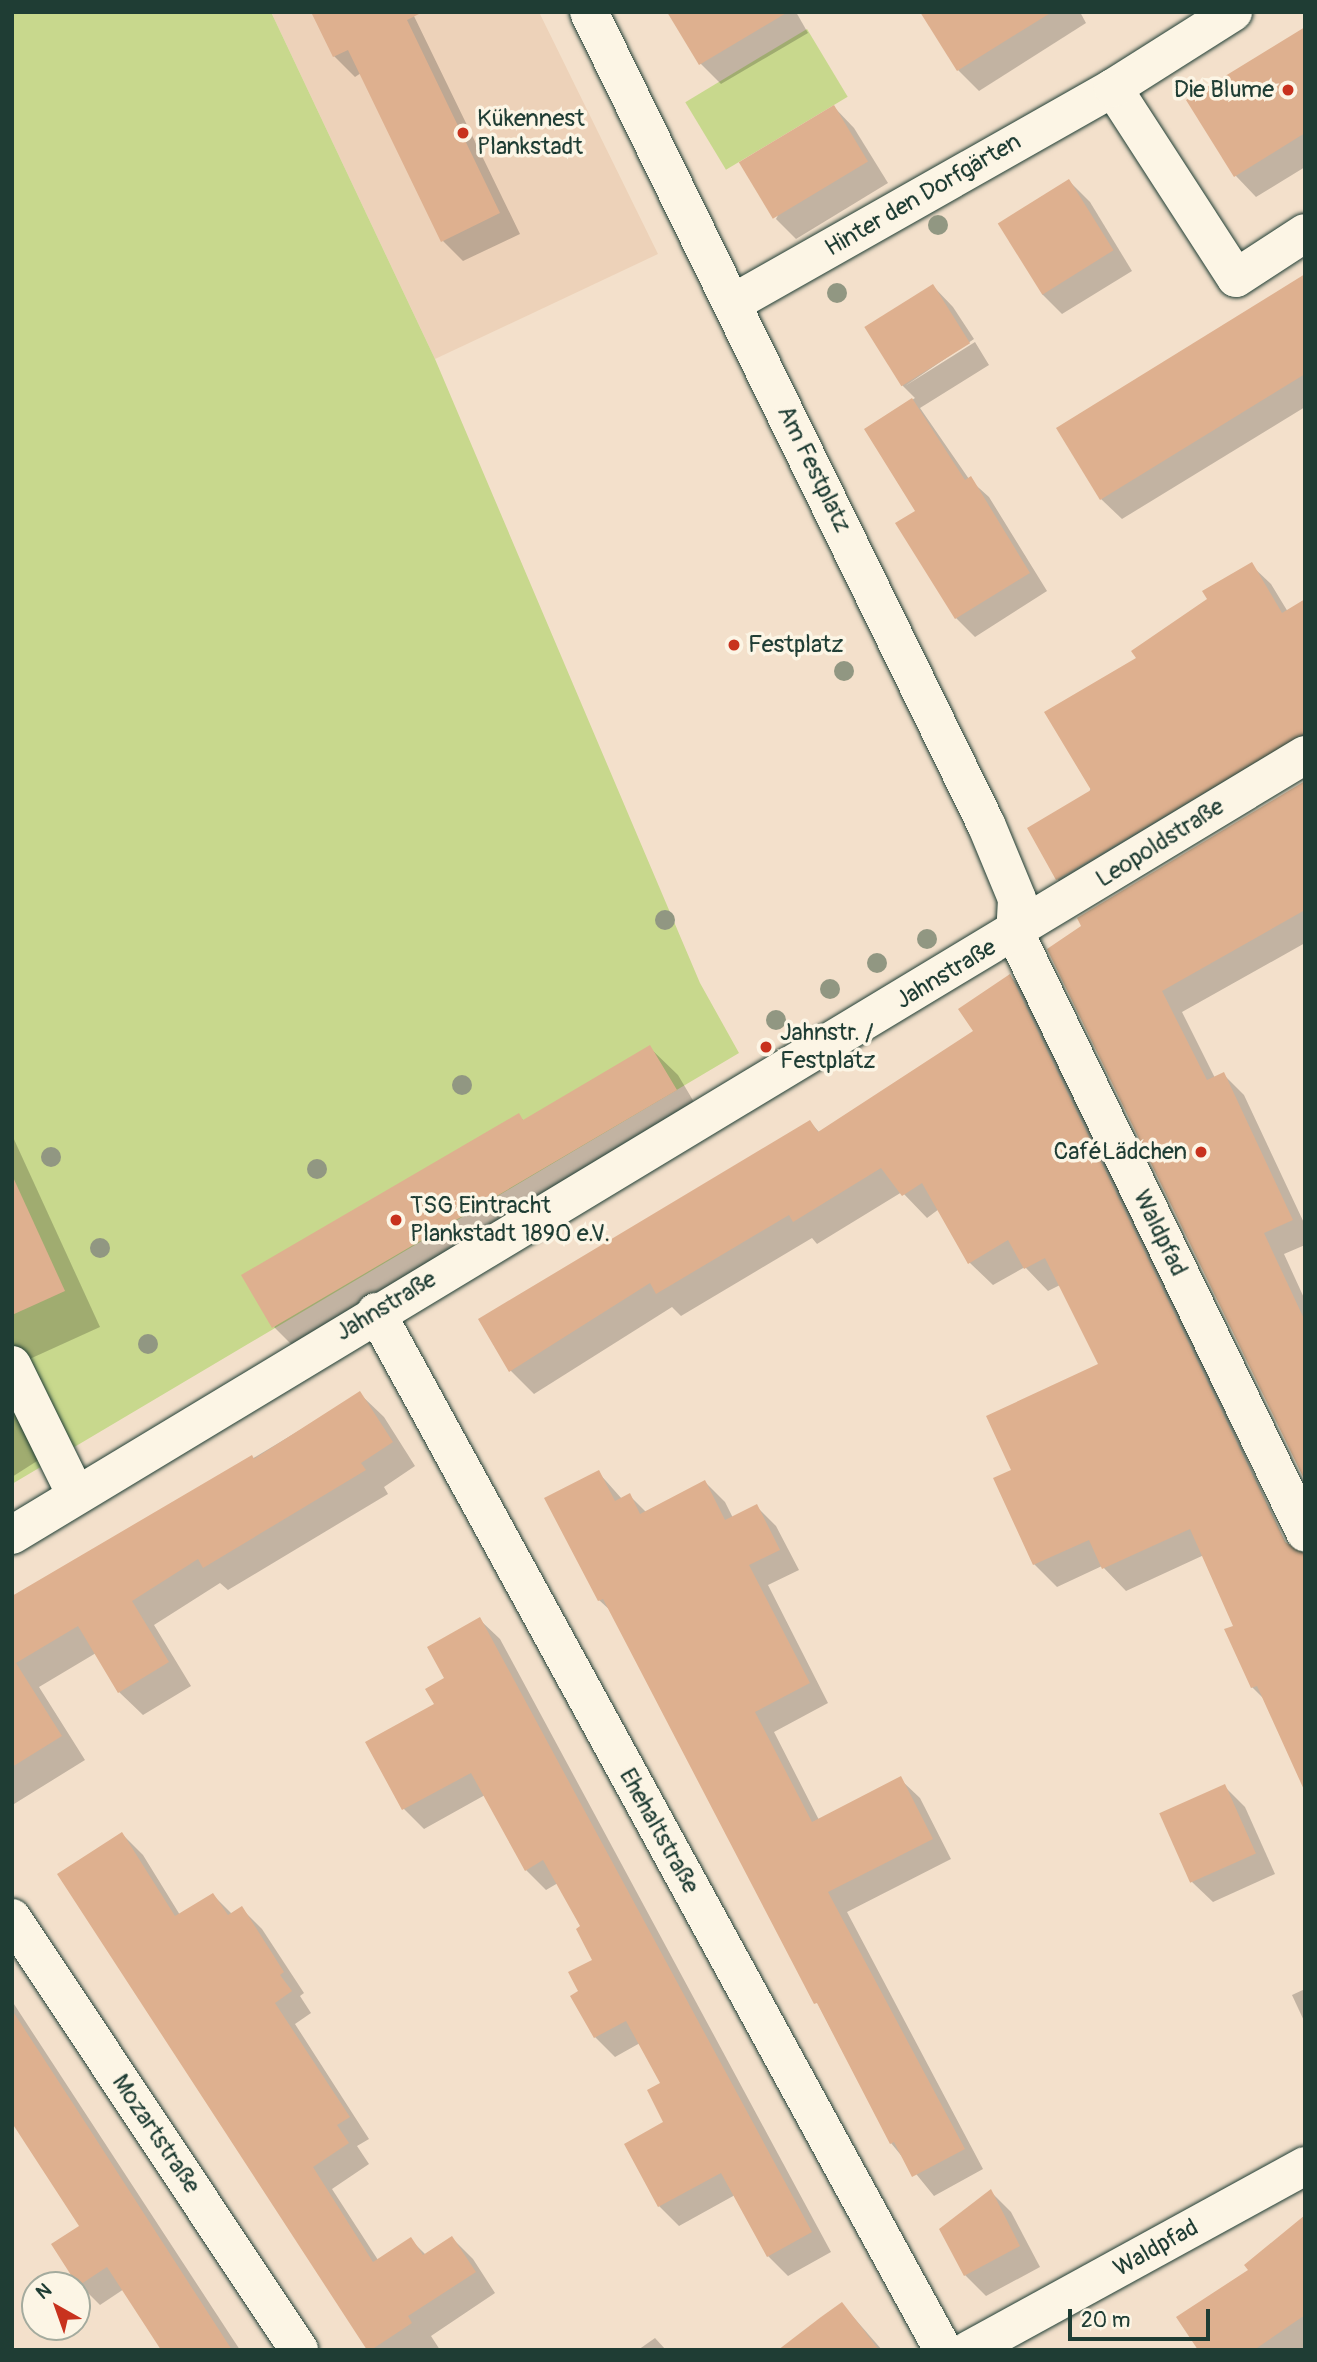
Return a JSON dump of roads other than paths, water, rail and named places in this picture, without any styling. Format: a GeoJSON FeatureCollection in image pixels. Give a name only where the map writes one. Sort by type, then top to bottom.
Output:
{"type":"FeatureCollection","features":[{"type":"Feature","properties":{"kind":"street","name":"Am Festplatz"},"geometry":{"type":"LineString","coordinates":[[589,12],[986,824],[1017,899],[1016,933]]}},
{"type":"Feature","properties":{"kind":"street","name":"Hinter den Dorfgärten"},"geometry":{"type":"LineString","coordinates":[[733,303],[1113,88],[1233,12]]}},
{"type":"Feature","properties":{"kind":"street"},"geometry":{"type":"LineString","coordinates":[[1113,88],[1236,278],[1305,233]]}},
{"type":"Feature","properties":{"kind":"street","name":"Leopoldstraße"},"geometry":{"type":"LineString","coordinates":[[1016,933],[1305,755]]}},
{"type":"Feature","properties":{"kind":"street","name":"Jahnstraße"},"geometry":{"type":"LineString","coordinates":[[12,1535],[376,1312],[1016,933]]}},
{"type":"Feature","properties":{"kind":"street","name":"Waldpfad"},"geometry":{"type":"LineString","coordinates":[[1016,933],[1305,1532]]}},
{"type":"Feature","properties":{"kind":"street","name":"Ehehaltstraße"},"geometry":{"type":"LineString","coordinates":[[376,1312],[943,2350]]}},
{"type":"Feature","properties":{"kind":"street"},"geometry":{"type":"LineString","coordinates":[[12,1365],[76,1495]]}},
{"type":"Feature","properties":{"kind":"street","name":"Mozartstraße"},"geometry":{"type":"LineString","coordinates":[[12,1918],[299,2350]]}},
{"type":"Feature","properties":{"kind":"street","name":"Waldpfad"},"geometry":{"type":"LineString","coordinates":[[969,2350],[1305,2166]]}},
{"type":"Feature","properties":{"kind":"place","name":"Die Blume"},"geometry":{"type":"Point","coordinates":[1288,90]}},
{"type":"Feature","properties":{"kind":"place","name":"Kükennest Plankstadt"},"geometry":{"type":"Point","coordinates":[463,133]}},
{"type":"Feature","properties":{"kind":"place","name":"Festplatz"},"geometry":{"type":"Point","coordinates":[734,645]}},
{"type":"Feature","properties":{"kind":"place","name":"Jahnstr. / Festplatz"},"geometry":{"type":"Point","coordinates":[766,1047]}},
{"type":"Feature","properties":{"kind":"place","name":"CaféLädchen"},"geometry":{"type":"Point","coordinates":[1201,1152]}},
{"type":"Feature","properties":{"kind":"place","name":"TSG Eintracht Plankstadt 1890 e.V."},"geometry":{"type":"Point","coordinates":[396,1220]}}]}
